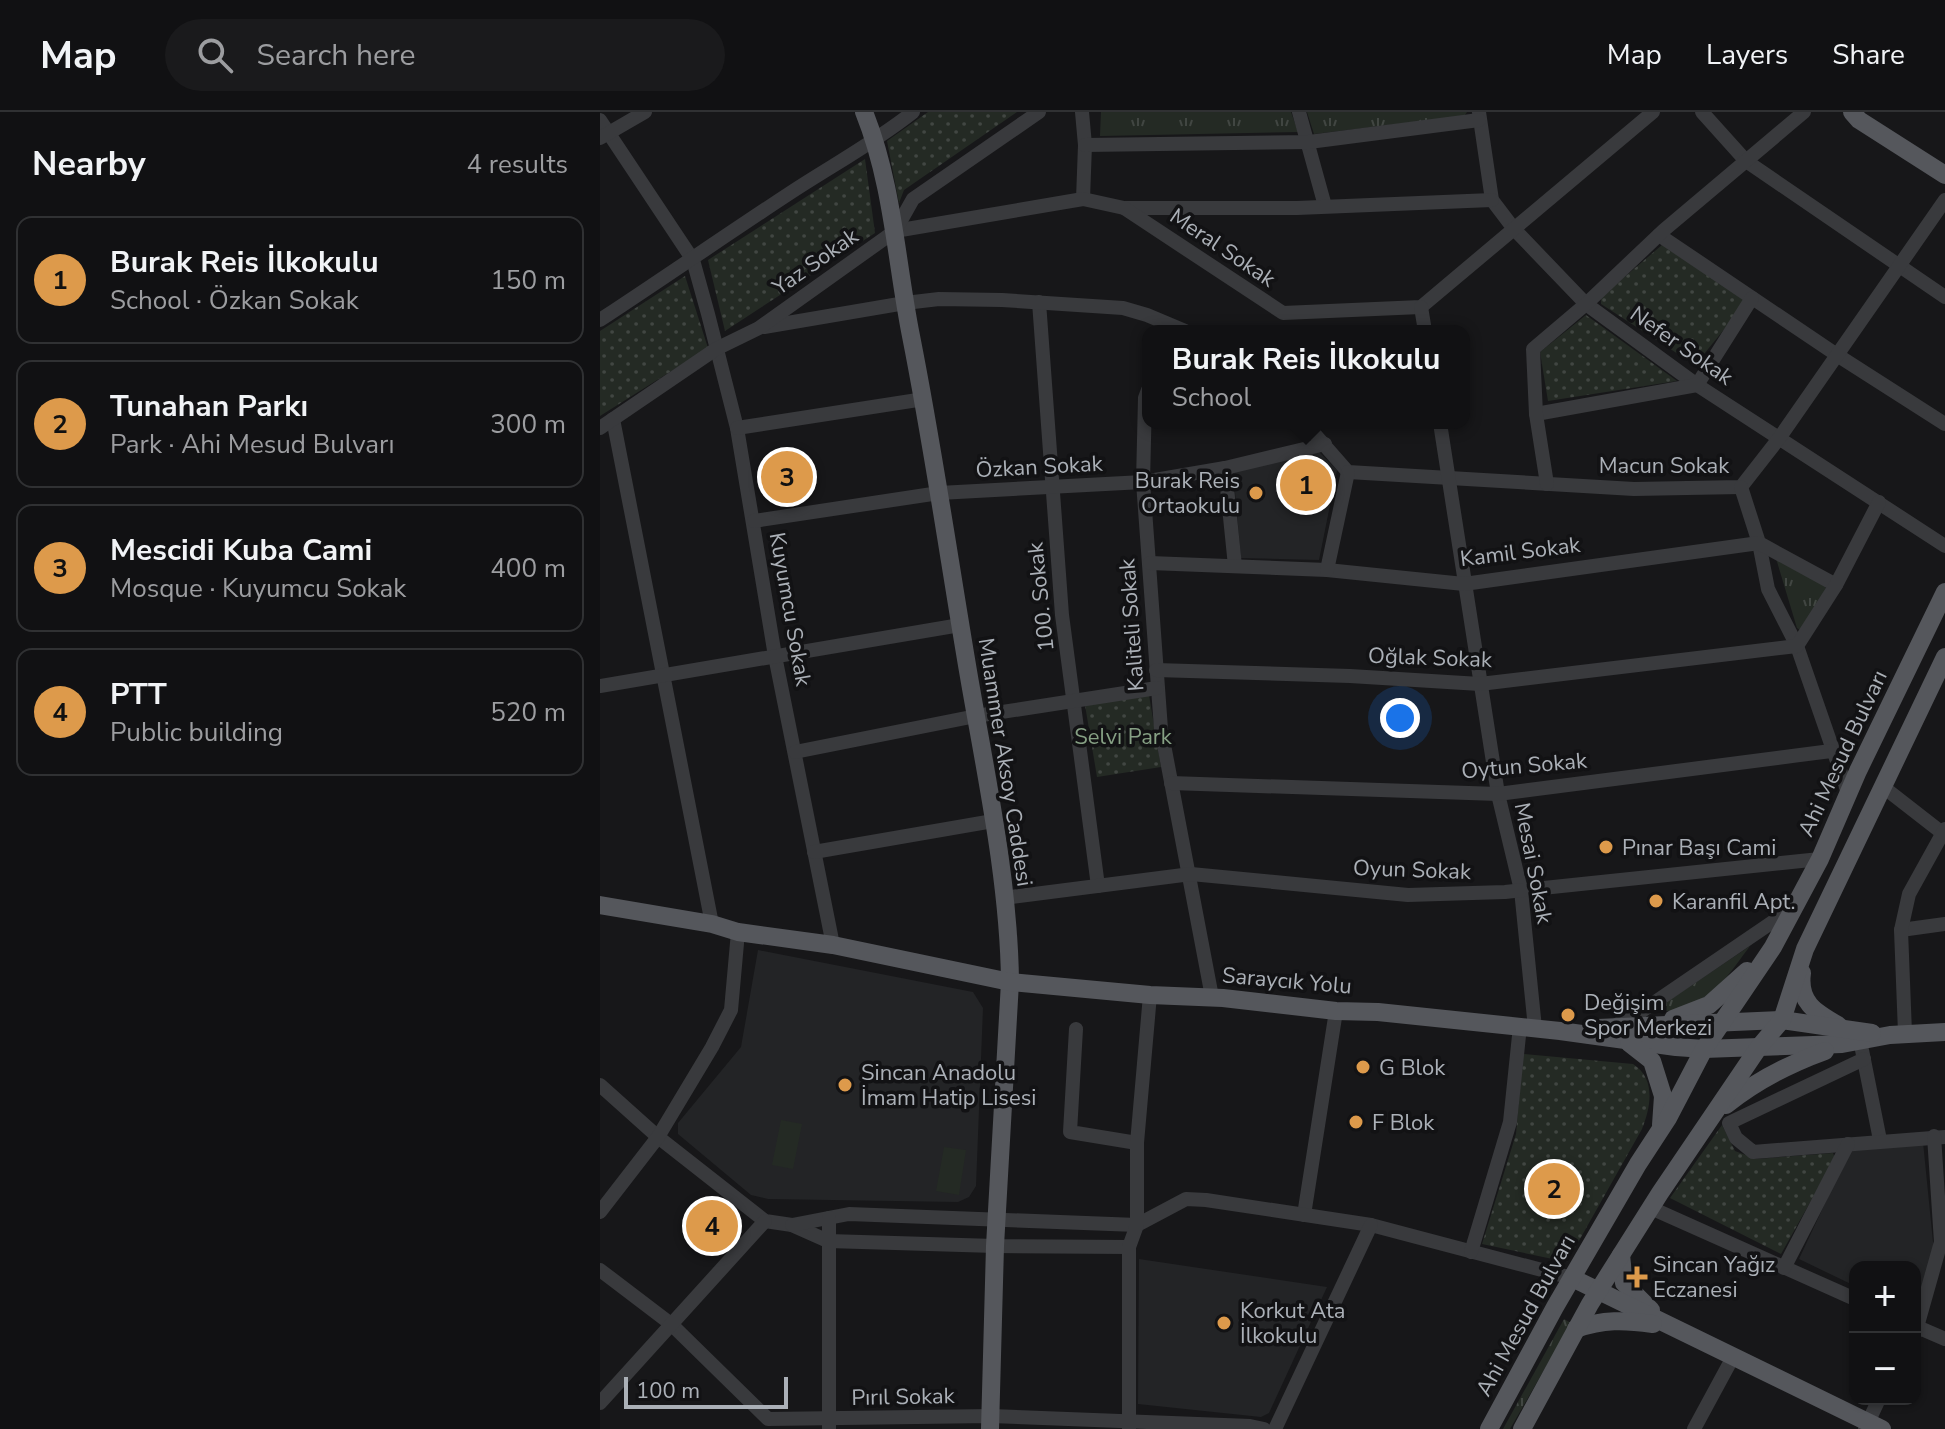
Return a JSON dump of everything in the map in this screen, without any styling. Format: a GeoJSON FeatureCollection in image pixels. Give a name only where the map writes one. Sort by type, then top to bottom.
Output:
{"type":"FeatureCollection","features":[{"type":"Feature","properties":{"kind":"main road","name":"Muammer Aksoy Caddesi"},"geometry":{"type":"LineString","coordinates":[[864,112],[876,141],[895,231],[993,821],[1010,942],[995,1246],[991,1423]]}},
{"type":"Feature","properties":{"kind":"main road"},"geometry":{"type":"LineString","coordinates":[[1852,112],[1859,120],[1945,175]]}},
{"type":"Feature","properties":{"kind":"main road","name":"Ahi Mesud Bulvarı"},"geometry":{"type":"LineString","coordinates":[[1489,1429],[1704,1049],[1773,947],[1820,859],[1848,793],[1945,592]]}},
{"type":"Feature","properties":{"kind":"main road"},"geometry":{"type":"LineString","coordinates":[[1522,1429],[1598,1291],[1711,1117],[1759,1047],[1782,1020],[1805,949],[1945,657]]}},
{"type":"Feature","properties":{"kind":"main road","name":"Saraycık Yolu"},"geometry":{"type":"LineString","coordinates":[[600,905],[712,924],[738,932],[833,945],[1010,982],[1150,995],[1212,997],[1560,1031]]}},
{"type":"Feature","properties":{"kind":"main road"},"geometry":{"type":"LineString","coordinates":[[1631,1034],[1681,1018],[1709,1005],[1773,947]]}},
{"type":"Feature","properties":{"kind":"main road"},"geometry":{"type":"LineString","coordinates":[[1805,949],[1800,989],[1811,1007],[1854,1043]]}},
{"type":"Feature","properties":{"kind":"main road"},"geometry":{"type":"LineString","coordinates":[[1560,1031],[1631,1034],[1720,1022],[1782,1020],[1854,1043]]}},
{"type":"Feature","properties":{"kind":"main road"},"geometry":{"type":"LineString","coordinates":[[1560,1031],[1611,1028],[1704,1049],[1854,1043]]}},
{"type":"Feature","properties":{"kind":"main road"},"geometry":{"type":"LineString","coordinates":[[1711,1117],[1752,1084],[1803,1058],[1898,1034],[1945,1032]]}},
{"type":"Feature","properties":{"kind":"main road"},"geometry":{"type":"LineString","coordinates":[[1631,1034],[1652,1061],[1663,1096],[1661,1129]]}},
{"type":"Feature","properties":{"kind":"main road"},"geometry":{"type":"LineString","coordinates":[[1621,1255],[1624,1283],[1672,1327]]}},
{"type":"Feature","properties":{"kind":"main road"},"geometry":{"type":"LineString","coordinates":[[1572,1278],[1871,1427]]}},
{"type":"Feature","properties":{"kind":"main road"},"geometry":{"type":"LineString","coordinates":[[1576,1329],[1598,1321],[1627,1320],[1672,1327]]}},
{"type":"Feature","properties":{"kind":"street"},"geometry":{"type":"LineString","coordinates":[[605,135],[645,112]]}},
{"type":"Feature","properties":{"kind":"street"},"geometry":{"type":"LineString","coordinates":[[600,320],[792,191],[876,141],[913,112]]}},
{"type":"Feature","properties":{"kind":"street","name":"Yaz Sokak"},"geometry":{"type":"LineString","coordinates":[[600,428],[716,349],[759,328],[895,231],[913,199],[1039,112]]}},
{"type":"Feature","properties":{"kind":"street"},"geometry":{"type":"LineString","coordinates":[[1082,112],[1085,145],[1083,199]]}},
{"type":"Feature","properties":{"kind":"street"},"geometry":{"type":"LineString","coordinates":[[1299,112],[1325,206]]}},
{"type":"Feature","properties":{"kind":"street"},"geometry":{"type":"LineString","coordinates":[[1424,325],[1421,307],[1653,112]]}},
{"type":"Feature","properties":{"kind":"street"},"geometry":{"type":"LineString","coordinates":[[1702,112],[1746,161],[1945,297]]}},
{"type":"Feature","properties":{"kind":"street"},"geometry":{"type":"LineString","coordinates":[[1547,484],[1536,414],[1533,349],[1659,235],[1804,112]]}},
{"type":"Feature","properties":{"kind":"street"},"geometry":{"type":"LineString","coordinates":[[1085,145],[1309,142],[1479,116]]}},
{"type":"Feature","properties":{"kind":"street","name":"Nefer Sokak"},"geometry":{"type":"LineString","coordinates":[[1479,116],[1492,200],[1514,229],[1586,304],[1697,385],[1945,546]]}},
{"type":"Feature","properties":{"kind":"street","name":"Kuyumcu Sokak"},"geometry":{"type":"LineString","coordinates":[[600,120],[605,135],[693,260],[737,428],[775,656],[833,945]]}},
{"type":"Feature","properties":{"kind":"street","name":"Meral Sokak"},"geometry":{"type":"LineString","coordinates":[[895,231],[1083,199],[1124,208],[1283,313],[1421,307]]}},
{"type":"Feature","properties":{"kind":"street"},"geometry":{"type":"LineString","coordinates":[[1124,208],[1492,200]]}},
{"type":"Feature","properties":{"kind":"street","name":"Macun Sokak"},"geometry":{"type":"LineString","coordinates":[[1348,472],[1634,489],[1741,487],[1780,437],[1945,200]]}},
{"type":"Feature","properties":{"kind":"street"},"geometry":{"type":"LineString","coordinates":[[1659,235],[1945,424]]}},
{"type":"Feature","properties":{"kind":"street"},"geometry":{"type":"LineString","coordinates":[[1536,414],[1697,385],[1752,298]]}},
{"type":"Feature","properties":{"kind":"street"},"geometry":{"type":"LineString","coordinates":[[759,328],[939,299],[1123,308],[1166,325]]}},
{"type":"Feature","properties":{"kind":"street","name":"100. Sokak"},"geometry":{"type":"LineString","coordinates":[[1039,302],[1062,615],[1098,886]]}},
{"type":"Feature","properties":{"kind":"street"},"geometry":{"type":"LineString","coordinates":[[737,428],[924,399]]}},
{"type":"Feature","properties":{"kind":"street"},"geometry":{"type":"LineString","coordinates":[[613,419],[712,924]]}},
{"type":"Feature","properties":{"kind":"street","name":"Kaliteli Sokak"},"geometry":{"type":"LineString","coordinates":[[1144,429],[1143,482],[1161,729],[1212,997]]}},
{"type":"Feature","properties":{"kind":"street"},"geometry":{"type":"LineString","coordinates":[[1311,429],[1348,472],[1327,570]]}},
{"type":"Feature","properties":{"kind":"street","name":"Mesai Sokak"},"geometry":{"type":"LineString","coordinates":[[1441,429],[1498,794],[1521,890],[1527,1027],[1510,1122],[1471,1252]]}},
{"type":"Feature","properties":{"kind":"street","name":"Özkan Sokak"},"geometry":{"type":"LineString","coordinates":[[754,521],[939,493],[1143,482],[1225,468],[1325,444]]}},
{"type":"Feature","properties":{"kind":"street"},"geometry":{"type":"LineString","coordinates":[[1225,468],[1235,566]]}},
{"type":"Feature","properties":{"kind":"street"},"geometry":{"type":"LineString","coordinates":[[1741,487],[1759,543],[1768,589],[1797,646],[1848,793]]}},
{"type":"Feature","properties":{"kind":"street"},"geometry":{"type":"LineString","coordinates":[[1797,646],[1836,585],[1879,502]]}},
{"type":"Feature","properties":{"kind":"street"},"geometry":{"type":"LineString","coordinates":[[1759,543],[1836,585]]}},
{"type":"Feature","properties":{"kind":"street","name":"Kamil Sokak"},"geometry":{"type":"LineString","coordinates":[[1150,563],[1327,570],[1464,584],[1759,543]]}},
{"type":"Feature","properties":{"kind":"street"},"geometry":{"type":"LineString","coordinates":[[600,686],[960,625]]}},
{"type":"Feature","properties":{"kind":"street","name":"Oğlak Sokak"},"geometry":{"type":"LineString","coordinates":[[1156,670],[1480,684],[1797,646]]}},
{"type":"Feature","properties":{"kind":"street"},"geometry":{"type":"LineString","coordinates":[[795,752],[976,716],[1157,688]]}},
{"type":"Feature","properties":{"kind":"street","name":"Oytun Sokak"},"geometry":{"type":"LineString","coordinates":[[1171,783],[1498,794],[1831,751]]}},
{"type":"Feature","properties":{"kind":"street"},"geometry":{"type":"LineString","coordinates":[[1882,786],[1944,833],[1909,894],[1901,930],[1898,1034]]}},
{"type":"Feature","properties":{"kind":"street"},"geometry":{"type":"LineString","coordinates":[[814,852],[993,821]]}},
{"type":"Feature","properties":{"kind":"street","name":"Oyun Sokak"},"geometry":{"type":"LineString","coordinates":[[1003,898],[1191,874],[1408,895],[1521,890],[1820,859]]}},
{"type":"Feature","properties":{"kind":"street"},"geometry":{"type":"LineString","coordinates":[[1611,1028],[1642,1011],[1793,908]]}},
{"type":"Feature","properties":{"kind":"street"},"geometry":{"type":"LineString","coordinates":[[1901,930],[1945,924]]}},
{"type":"Feature","properties":{"kind":"street"},"geometry":{"type":"LineString","coordinates":[[600,1212],[658,1137],[731,1010],[738,932]]}},
{"type":"Feature","properties":{"kind":"street"},"geometry":{"type":"LineString","coordinates":[[1129,1425],[1129,1247],[1137,1225],[1137,1143],[1150,995]]}},
{"type":"Feature","properties":{"kind":"street"},"geometry":{"type":"LineString","coordinates":[[1304,1215],[1336,1011]]}},
{"type":"Feature","properties":{"kind":"street"},"geometry":{"type":"LineString","coordinates":[[1076,1029],[1070,1132],[1137,1143]]}},
{"type":"Feature","properties":{"kind":"street"},"geometry":{"type":"LineString","coordinates":[[1880,1140],[1854,1043],[1729,1123],[1736,1138],[1753,1152],[1940,1136],[1943,1242],[1921,1313]]}},
{"type":"Feature","properties":{"kind":"street"},"geometry":{"type":"LineString","coordinates":[[600,1085],[658,1137],[765,1221],[792,1225],[828,1241],[1129,1247]]}},
{"type":"Feature","properties":{"kind":"street"},"geometry":{"type":"LineString","coordinates":[[1784,1268],[1848,1144]]}},
{"type":"Feature","properties":{"kind":"street"},"geometry":{"type":"LineString","coordinates":[[792,1225],[849,1214],[1137,1225],[1186,1199],[1371,1225],[1572,1278]]}},
{"type":"Feature","properties":{"kind":"street"},"geometry":{"type":"LineString","coordinates":[[1651,1208],[1849,1296]]}},
{"type":"Feature","properties":{"kind":"street"},"geometry":{"type":"LineString","coordinates":[[829,1218],[829,1425]]}},
{"type":"Feature","properties":{"kind":"street"},"geometry":{"type":"LineString","coordinates":[[600,1403],[765,1221]]}},
{"type":"Feature","properties":{"kind":"street"},"geometry":{"type":"LineString","coordinates":[[1275,1429],[1371,1225]]}},
{"type":"Feature","properties":{"kind":"street","name":"Pırıl Sokak"},"geometry":{"type":"LineString","coordinates":[[600,1270],[671,1324],[768,1424],[991,1423],[1250,1426],[1264,1429]]}},
{"type":"Feature","properties":{"kind":"street"},"geometry":{"type":"LineString","coordinates":[[1921,1331],[1945,1339]]}},
{"type":"Feature","properties":{"kind":"street"},"geometry":{"type":"LineString","coordinates":[[1694,1429],[1733,1357]]}},
{"type":"Feature","properties":{"kind":"street"},"geometry":{"type":"LineString","coordinates":[[1871,1427],[1877,1405]]}},
{"type":"Feature","properties":{"kind":"shaded area","name":"Burak Reis Ortaokulu"},"geometry":{"type":"Polygon","coordinates":[[[1319,452],[1337,470],[1319,560],[1241,558],[1233,470],[1319,452]]]}},
{"type":"Feature","properties":{"kind":"shaded area","name":"Sincan Anadolu İmam Hatip Lisesi"},"geometry":{"type":"Polygon","coordinates":[[[758,950],[973,992],[983,1008],[976,1186],[969,1197],[958,1202],[768,1199],[751,1195],[678,1134],[678,1123],[741,1047],[758,950]]]}},
{"type":"Feature","properties":{"kind":"shaded area"},"geometry":{"type":"Polygon","coordinates":[[[1923,1142],[1934,1252],[1921,1296],[1921,1261],[1849,1261],[1849,1283],[1799,1259],[1850,1150],[1923,1142]]]}},
{"type":"Feature","properties":{"kind":"shaded area","name":"Korkut Ata İlkokulu"},"geometry":{"type":"Polygon","coordinates":[[[1139,1259],[1327,1287],[1269,1413],[1261,1417],[1138,1404],[1139,1259]]]}},
{"type":"Feature","properties":{"kind":"green space"},"geometry":{"type":"Polygon","coordinates":[[[928,112],[1017,112],[904,190],[899,203],[887,141],[928,112]]]}},
{"type":"Feature","properties":{"kind":"green space"},"geometry":{"type":"Polygon","coordinates":[[[1101,112],[1291,112],[1298,132],[1100,136],[1101,112]]]}},
{"type":"Feature","properties":{"kind":"green space"},"geometry":{"type":"Polygon","coordinates":[[[1307,112],[1467,112],[1464,116],[1314,134],[1307,112]]]}},
{"type":"Feature","properties":{"kind":"green space"},"geometry":{"type":"Polygon","coordinates":[[[865,159],[875,233],[725,331],[708,260],[865,159]]]}},
{"type":"Feature","properties":{"kind":"green space"},"geometry":{"type":"Polygon","coordinates":[[[1662,245],[1743,298],[1744,305],[1695,365],[1601,304],[1601,297],[1662,245]]]}},
{"type":"Feature","properties":{"kind":"green space"},"geometry":{"type":"Polygon","coordinates":[[[685,276],[708,348],[600,416],[600,331],[685,276]]]}},
{"type":"Feature","properties":{"kind":"green space"},"geometry":{"type":"Polygon","coordinates":[[[1586,315],[1677,381],[1548,401],[1540,352],[1586,315]]]}},
{"type":"Feature","properties":{"kind":"green space"},"geometry":{"type":"Polygon","coordinates":[[[1775,555],[1825,584],[1826,589],[1800,630],[1797,628],[1775,555]]]}},
{"type":"Feature","properties":{"kind":"green space","name":"Selvi Park"},"geometry":{"type":"Polygon","coordinates":[[[1149,695],[1161,767],[1097,777],[1085,705],[1149,695]]]}},
{"type":"Feature","properties":{"kind":"green space"},"geometry":{"type":"Polygon","coordinates":[[[1750,946],[1722,982],[1706,996],[1675,1010],[1655,1010],[1750,946]]]}},
{"type":"Feature","properties":{"kind":"green space"},"geometry":{"type":"Polygon","coordinates":[[[1523,1054],[1633,1064],[1645,1077],[1650,1094],[1642,1129],[1567,1262],[1482,1244],[1516,1134],[1523,1054]]]}},
{"type":"Feature","properties":{"kind":"green space"},"geometry":{"type":"Polygon","coordinates":[[[781,1120],[802,1124],[793,1169],[772,1165],[781,1120]]]}},
{"type":"Feature","properties":{"kind":"green space"},"geometry":{"type":"Polygon","coordinates":[[[1722,1125],[1735,1151],[1756,1159],[1833,1153],[1835,1158],[1781,1254],[1670,1198],[1722,1125]]]}},
{"type":"Feature","properties":{"kind":"green space"},"geometry":{"type":"Polygon","coordinates":[[[944,1147],[966,1150],[959,1195],[936,1191],[944,1147]]]}},
{"type":"Feature","properties":{"kind":"green space"},"geometry":{"type":"Polygon","coordinates":[[[1564,1319],[1571,1323],[1510,1429],[1503,1429],[1564,1319]]]}},
{"type":"Feature","properties":{"kind":"place","name":"Mescidi Kuba Cami"},"geometry":{"type":"Point","coordinates":[787,477]}},
{"type":"Feature","properties":{"kind":"place","name":"Burak Reis İlkokulu"},"geometry":{"type":"Point","coordinates":[1306,485]}},
{"type":"Feature","properties":{"kind":"place","name":"Burak Reis Ortaokulu"},"geometry":{"type":"Point","coordinates":[1256,493]}},
{"type":"Feature","properties":{"kind":"place","name":"Pınar Başı Cami"},"geometry":{"type":"Point","coordinates":[1606,847]}},
{"type":"Feature","properties":{"kind":"place","name":"Karanfil Apt."},"geometry":{"type":"Point","coordinates":[1656,901]}},
{"type":"Feature","properties":{"kind":"place","name":"Değişim Spor Merkezi"},"geometry":{"type":"Point","coordinates":[1568,1015]}},
{"type":"Feature","properties":{"kind":"place","name":"G Blok"},"geometry":{"type":"Point","coordinates":[1363,1067]}},
{"type":"Feature","properties":{"kind":"place","name":"Sincan Anadolu İmam Hatip Lisesi"},"geometry":{"type":"Point","coordinates":[845,1085]}},
{"type":"Feature","properties":{"kind":"place","name":"F Blok"},"geometry":{"type":"Point","coordinates":[1356,1122]}},
{"type":"Feature","properties":{"kind":"place","name":"Tunahan Parkı"},"geometry":{"type":"Point","coordinates":[1554,1189]}},
{"type":"Feature","properties":{"kind":"place","name":"PTT"},"geometry":{"type":"Point","coordinates":[712,1226]}},
{"type":"Feature","properties":{"kind":"place","name":"Sincan Yağız Eczanesi"},"geometry":{"type":"Point","coordinates":[1637,1277]}},
{"type":"Feature","properties":{"kind":"place","name":"Korkut Ata İlkokulu"},"geometry":{"type":"Point","coordinates":[1224,1323]}}]}
